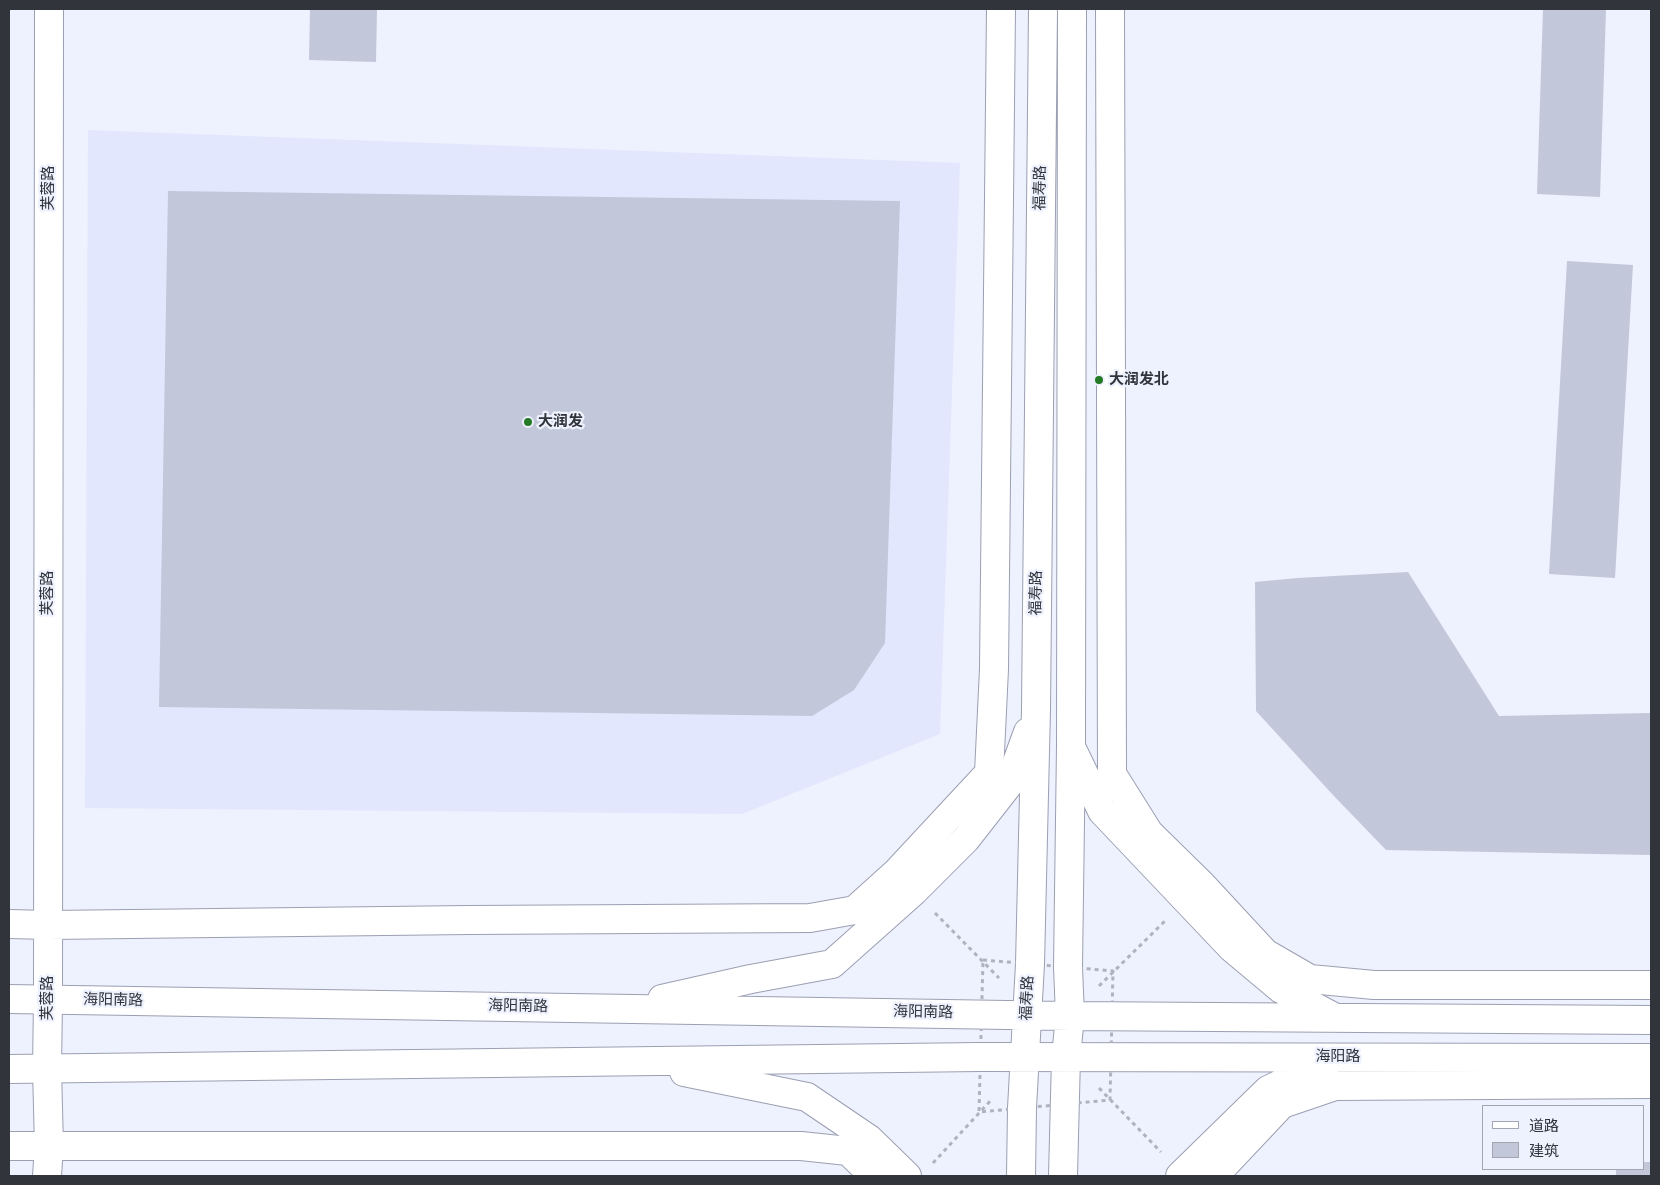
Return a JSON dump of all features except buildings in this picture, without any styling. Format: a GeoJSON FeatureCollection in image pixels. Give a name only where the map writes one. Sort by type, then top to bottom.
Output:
{"type":"FeatureCollection","features":[{"type":"Feature","properties":{"kind":"main road","name":"芙蓉路"},"geometry":{"type":"LineString","coordinates":[[47,1176],[49,1146],[47,1069],[49,9]]}},
{"type":"Feature","properties":{"kind":"main road"},"geometry":{"type":"LineString","coordinates":[[9,924],[810,918],[855,910],[896,873],[990,773],[994,669],[1001,9]]}},
{"type":"Feature","properties":{"kind":"main road","name":"福寿路"},"geometry":{"type":"LineString","coordinates":[[1021,1176],[1022,1108],[1030,964],[1036,709],[1043,9]]}},
{"type":"Feature","properties":{"kind":"main road","name":"福寿路"},"geometry":{"type":"LineString","coordinates":[[1063,1176],[1066,1057],[1070,1016],[1068,967],[1071,746],[1072,9]]}},
{"type":"Feature","properties":{"kind":"main road"},"geometry":{"type":"LineString","coordinates":[[1110,9],[1112,774],[1149,833],[1202,885],[1265,953],[1310,979],[1374,985],[1651,985]]}},
{"type":"Feature","properties":{"kind":"main road"},"geometry":{"type":"LineString","coordinates":[[618,1008],[751,979],[832,964],[914,891],[966,839],[1009,784],[1036,709]]}},
{"type":"Feature","properties":{"kind":"main road"},"geometry":{"type":"LineString","coordinates":[[1071,746],[1102,811],[1232,948],[1281,989],[1336,1017]]}},
{"type":"Feature","properties":{"kind":"main road","name":"海阳南路"},"geometry":{"type":"LineString","coordinates":[[9,999],[1027,1015]]}},
{"type":"Feature","properties":{"kind":"main road"},"geometry":{"type":"LineString","coordinates":[[1027,1015],[1651,1020]]}},
{"type":"Feature","properties":{"kind":"main road"},"geometry":{"type":"LineString","coordinates":[[9,1069],[1025,1056]]}},
{"type":"Feature","properties":{"kind":"main road","name":"海阳路"},"geometry":{"type":"LineString","coordinates":[[1025,1056],[1651,1058]]}},
{"type":"Feature","properties":{"kind":"main road"},"geometry":{"type":"LineString","coordinates":[[1181,1175],[1268,1090],[1337,1057]]}},
{"type":"Feature","properties":{"kind":"main road"},"geometry":{"type":"LineString","coordinates":[[631,1061],[807,1097],[869,1138],[917,1173]]}},
{"type":"Feature","properties":{"kind":"main road"},"geometry":{"type":"LineString","coordinates":[[1214,1176],[1282,1104],[1335,1086],[1651,1084]]}},
{"type":"Feature","properties":{"kind":"main road"},"geometry":{"type":"LineString","coordinates":[[9,1146],[801,1146],[848,1151],[874,1176]]}},
{"type":"Feature","properties":{"kind":"path"},"geometry":{"type":"LineString","coordinates":[[914,891],[983,960]]}},
{"type":"Feature","properties":{"kind":"path"},"geometry":{"type":"LineString","coordinates":[[1113,971],[1187,900]]}},
{"type":"Feature","properties":{"kind":"path"},"geometry":{"type":"LineString","coordinates":[[1110,1100],[1181,1175]]}},
{"type":"Feature","properties":{"kind":"path"},"geometry":{"type":"LineString","coordinates":[[917,1173],[979,1112]]}},
{"type":"Feature","properties":{"kind":"shaded area","name":"大润发"},"geometry":{"type":"Polygon","coordinates":[[[88,130],[960,163],[940,734],[742,814],[85,808],[88,130]]]}},
{"type":"Feature","properties":{"kind":"place","name":"大润发北"},"geometry":{"type":"Point","coordinates":[1099,380]}},
{"type":"Feature","properties":{"kind":"place","name":"大润发"},"geometry":{"type":"Point","coordinates":[528,422]}}]}
